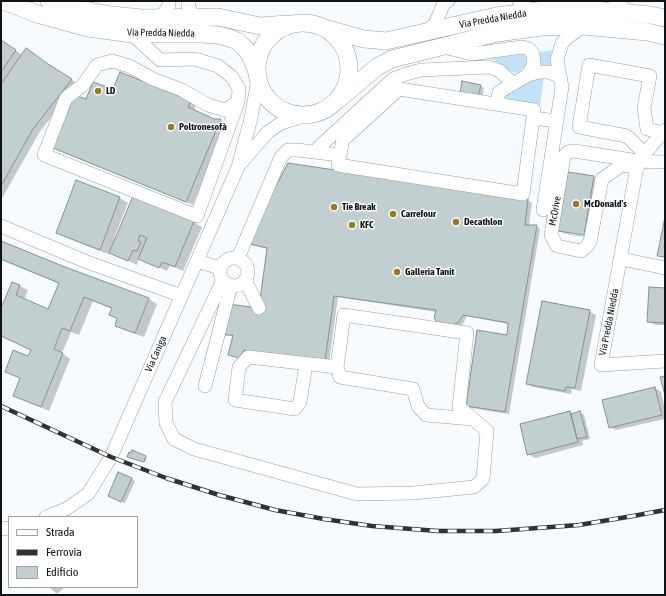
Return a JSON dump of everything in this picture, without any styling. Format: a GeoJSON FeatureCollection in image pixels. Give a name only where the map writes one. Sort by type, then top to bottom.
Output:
{"type":"FeatureCollection","features":[{"type":"Feature","properties":{"kind":"main road","name":"Via Predda Niedda"},"geometry":{"type":"LineString","coordinates":[[4,1],[37,14],[88,28],[132,34],[201,34],[218,35],[230,38],[244,47],[250,55],[257,76]]}},
{"type":"Feature","properties":{"kind":"main road","name":"Via Predda Niedda"},"geometry":{"type":"LineString","coordinates":[[49,1],[111,15],[142,18],[224,18],[260,26],[296,24]]}},
{"type":"Feature","properties":{"kind":"main road","name":"Via Predda Niedda"},"geometry":{"type":"LineString","coordinates":[[324,28],[364,39],[386,41],[538,8],[583,9],[650,15],[665,18]]}},
{"type":"Feature","properties":{"kind":"main road"},"geometry":{"type":"LineString","coordinates":[[296,24],[311,24],[324,28],[336,36],[344,48],[349,61],[349,75],[346,89],[338,100],[328,109],[317,114],[304,116],[289,114],[275,106],[264,95],[257,76],[258,58],[263,46],[272,35],[283,28],[296,24]]}},
{"type":"Feature","properties":{"kind":"main road","name":"Via Predda Niedda"},"geometry":{"type":"LineString","coordinates":[[338,100],[377,67],[392,59],[497,33],[542,27],[583,26],[647,32],[665,36]]}},
{"type":"Feature","properties":{"kind":"street"},"geometry":{"type":"LineString","coordinates":[[162,17],[169,5],[169,1]]}},
{"type":"Feature","properties":{"kind":"street"},"geometry":{"type":"LineString","coordinates":[[189,1],[188,6],[194,17]]}},
{"type":"Feature","properties":{"kind":"street"},"geometry":{"type":"LineString","coordinates":[[424,33],[436,24],[444,3],[448,1]]}},
{"type":"Feature","properties":{"kind":"street"},"geometry":{"type":"LineString","coordinates":[[519,1],[538,8]]}},
{"type":"Feature","properties":{"kind":"street"},"geometry":{"type":"LineString","coordinates":[[615,1],[630,13]]}},
{"type":"Feature","properties":{"kind":"street"},"geometry":{"type":"LineString","coordinates":[[543,210],[562,88],[557,60],[562,43],[583,26]]}},
{"type":"Feature","properties":{"kind":"street"},"geometry":{"type":"LineString","coordinates":[[132,34],[160,60],[195,59],[218,66],[232,77],[239,89],[238,102],[197,216],[44,155],[66,98],[83,85],[97,65],[112,61],[129,66],[153,79],[182,90],[208,105],[225,110],[238,102]]}},
{"type":"Feature","properties":{"kind":"street"},"geometry":{"type":"LineString","coordinates":[[440,46],[472,54],[522,47],[529,49],[533,54],[534,64],[528,75]]}},
{"type":"Feature","properties":{"kind":"street"},"geometry":{"type":"LineString","coordinates":[[153,79],[160,60]]}},
{"type":"Feature","properties":{"kind":"street"},"geometry":{"type":"LineString","coordinates":[[664,132],[647,129],[644,108],[650,76],[589,65],[579,127],[627,136],[641,160],[665,162]]}},
{"type":"Feature","properties":{"kind":"street"},"geometry":{"type":"LineString","coordinates":[[319,147],[393,79],[406,74],[421,70],[489,67],[500,71],[513,84]]}},
{"type":"Feature","properties":{"kind":"street"},"geometry":{"type":"LineString","coordinates":[[497,104],[499,92],[528,75],[539,72],[548,72],[560,76]]}},
{"type":"Feature","properties":{"kind":"street","name":"Via Caniga"},"geometry":{"type":"LineString","coordinates":[[48,516],[66,509],[88,494],[102,474],[111,457],[238,167],[251,118],[257,76]]}},
{"type":"Feature","properties":{"kind":"street"},"geometry":{"type":"LineString","coordinates":[[399,89],[534,110],[533,118],[523,194],[338,165],[342,140],[399,89]]}},
{"type":"Feature","properties":{"kind":"street","name":"Via Caniga"},"geometry":{"type":"LineString","coordinates":[[238,167],[268,132],[281,123],[304,116]]}},
{"type":"Feature","properties":{"kind":"street"},"geometry":{"type":"LineString","coordinates":[[533,118],[557,121]]}},
{"type":"Feature","properties":{"kind":"street","name":"Via Predda Niedda"},"geometry":{"type":"LineString","coordinates":[[664,132],[641,160],[601,365],[665,361]]}},
{"type":"Feature","properties":{"kind":"street"},"geometry":{"type":"LineString","coordinates":[[238,258],[281,157],[288,150],[340,155]]}},
{"type":"Feature","properties":{"kind":"street","name":"McDrive"},"geometry":{"type":"LineString","coordinates":[[574,151],[641,160],[622,165],[602,179],[588,246],[581,251],[557,246],[550,235],[564,156],[568,152],[574,151]]}},
{"type":"Feature","properties":{"kind":"street"},"geometry":{"type":"LineString","coordinates":[[1,226],[87,262],[182,296]]}},
{"type":"Feature","properties":{"kind":"street"},"geometry":{"type":"LineString","coordinates":[[197,261],[225,278],[239,285],[247,276],[247,267],[245,263],[238,258],[229,258],[225,261],[225,278],[205,386]]}},
{"type":"Feature","properties":{"kind":"street"},"geometry":{"type":"LineString","coordinates":[[621,259],[665,268]]}},
{"type":"Feature","properties":{"kind":"street"},"geometry":{"type":"LineString","coordinates":[[225,278],[165,402],[166,424],[174,439],[194,449],[357,494],[413,493],[474,487],[483,479],[487,431],[473,419],[459,407],[467,333],[344,315],[337,367],[340,377],[413,388],[418,406],[426,415],[473,419]]}},
{"type":"Feature","properties":{"kind":"street"},"geometry":{"type":"LineString","coordinates":[[245,280],[260,308]]}},
{"type":"Feature","properties":{"kind":"street"},"geometry":{"type":"LineString","coordinates":[[306,364],[300,402],[295,409],[235,400],[239,367],[248,357],[337,367]]}},
{"type":"Feature","properties":{"kind":"shaded area"},"geometry":{"type":"Polygon","coordinates":[[[553,50],[551,53],[552,68],[535,67],[539,52],[553,50]]]}},
{"type":"Feature","properties":{"kind":"shaded area"},"geometry":{"type":"Polygon","coordinates":[[[527,54],[526,65],[519,72],[514,73],[490,58],[527,54]]]}},
{"type":"Feature","properties":{"kind":"shaded area"},"geometry":{"type":"Polygon","coordinates":[[[544,76],[540,105],[505,98],[504,96],[517,90],[527,80],[544,76]]]}},
{"type":"Feature","properties":{"kind":"building"},"geometry":{"type":"Polygon","coordinates":[[[1,40],[16,50],[1,72],[1,40]]]}},
{"type":"Feature","properties":{"kind":"building"},"geometry":{"type":"Polygon","coordinates":[[[26,48],[72,79],[33,129],[1,186],[1,84],[26,48]]]}},
{"type":"Feature","properties":{"kind":"building"},"geometry":{"type":"Polygon","coordinates":[[[120,72],[191,101],[188,107],[214,119],[221,119],[186,202],[53,148],[74,95],[86,99],[93,82],[113,89],[120,72]]]}},
{"type":"Feature","properties":{"kind":"building"},"geometry":{"type":"Polygon","coordinates":[[[462,81],[481,85],[478,97],[460,93],[462,81]]]}},
{"type":"Feature","properties":{"kind":"building","name":"Galleria Tanit"},"geometry":{"type":"Polygon","coordinates":[[[288,163],[528,199],[525,225],[537,225],[505,412],[466,406],[477,330],[507,335],[508,323],[463,315],[459,322],[451,326],[437,322],[434,318],[436,310],[334,296],[325,361],[244,350],[239,358],[228,355],[233,335],[225,335],[228,304],[259,308],[267,248],[246,243],[288,163]]]}},
{"type":"Feature","properties":{"kind":"building","name":"McDonald's"},"geometry":{"type":"Polygon","coordinates":[[[568,172],[594,176],[584,235],[558,231],[568,172]]]}},
{"type":"Feature","properties":{"kind":"building"},"geometry":{"type":"Polygon","coordinates":[[[76,180],[120,197],[100,250],[56,233],[76,180]]]}},
{"type":"Feature","properties":{"kind":"building"},"geometry":{"type":"Polygon","coordinates":[[[133,196],[194,221],[175,267],[162,262],[159,268],[138,259],[147,238],[140,235],[138,241],[141,242],[137,251],[133,250],[128,261],[109,253],[133,196]]]}},
{"type":"Feature","properties":{"kind":"building"},"geometry":{"type":"Polygon","coordinates":[[[665,217],[665,257],[657,256],[665,217]]]}},
{"type":"Feature","properties":{"kind":"building"},"geometry":{"type":"Polygon","coordinates":[[[1,241],[65,267],[149,298],[135,333],[115,326],[117,318],[109,315],[112,308],[84,297],[70,331],[62,328],[54,349],[63,353],[41,407],[13,396],[20,378],[5,372],[13,350],[28,356],[31,350],[1,336],[1,308],[12,282],[20,285],[16,295],[48,309],[59,283],[1,259],[1,241]]]}},
{"type":"Feature","properties":{"kind":"building"},"geometry":{"type":"Polygon","coordinates":[[[649,287],[665,288],[665,323],[647,322],[649,287]]]}},
{"type":"Feature","properties":{"kind":"building"},"geometry":{"type":"Polygon","coordinates":[[[542,301],[590,310],[575,388],[566,387],[565,391],[526,384],[542,301]]]}},
{"type":"Feature","properties":{"kind":"building"},"geometry":{"type":"Polygon","coordinates":[[[665,376],[665,395],[660,377],[665,376]]]}},
{"type":"Feature","properties":{"kind":"building"},"geometry":{"type":"Polygon","coordinates":[[[655,387],[662,415],[609,428],[602,400],[655,387]]]}},
{"type":"Feature","properties":{"kind":"building"},"geometry":{"type":"Polygon","coordinates":[[[570,411],[578,442],[527,455],[520,424],[570,411]]]}},
{"type":"Feature","properties":{"kind":"building"},"geometry":{"type":"Polygon","coordinates":[[[580,411],[587,437],[577,439],[571,414],[580,411]]]}},
{"type":"Feature","properties":{"kind":"building"},"geometry":{"type":"Polygon","coordinates":[[[132,450],[146,456],[144,462],[127,457],[129,452],[131,453],[132,450]]]}},
{"type":"Feature","properties":{"kind":"building"},"geometry":{"type":"Polygon","coordinates":[[[118,472],[132,478],[121,502],[108,496],[118,472]]]}},
{"type":"Feature","properties":{"kind":"railway"},"geometry":{"type":"LineString","coordinates":[[1,406],[111,457],[166,478],[219,495],[275,510],[324,519],[372,526],[438,531],[496,531],[579,525],[665,510]]}},
{"type":"Feature","properties":{"kind":"place","name":"LD"},"geometry":{"type":"Point","coordinates":[98,91]}},
{"type":"Feature","properties":{"kind":"place","name":"Poltronesofà"},"geometry":{"type":"Point","coordinates":[171,127]}},
{"type":"Feature","properties":{"kind":"place","name":"McDonald's"},"geometry":{"type":"Point","coordinates":[576,204]}},
{"type":"Feature","properties":{"kind":"place","name":"Tie Break"},"geometry":{"type":"Point","coordinates":[334,207]}},
{"type":"Feature","properties":{"kind":"place","name":"Carrefour"},"geometry":{"type":"Point","coordinates":[393,214]}},
{"type":"Feature","properties":{"kind":"place","name":"Decathlon"},"geometry":{"type":"Point","coordinates":[456,222]}},
{"type":"Feature","properties":{"kind":"place","name":"KFC"},"geometry":{"type":"Point","coordinates":[352,225]}},
{"type":"Feature","properties":{"kind":"place","name":"Galleria Tanit"},"geometry":{"type":"Point","coordinates":[397,272]}}]}
